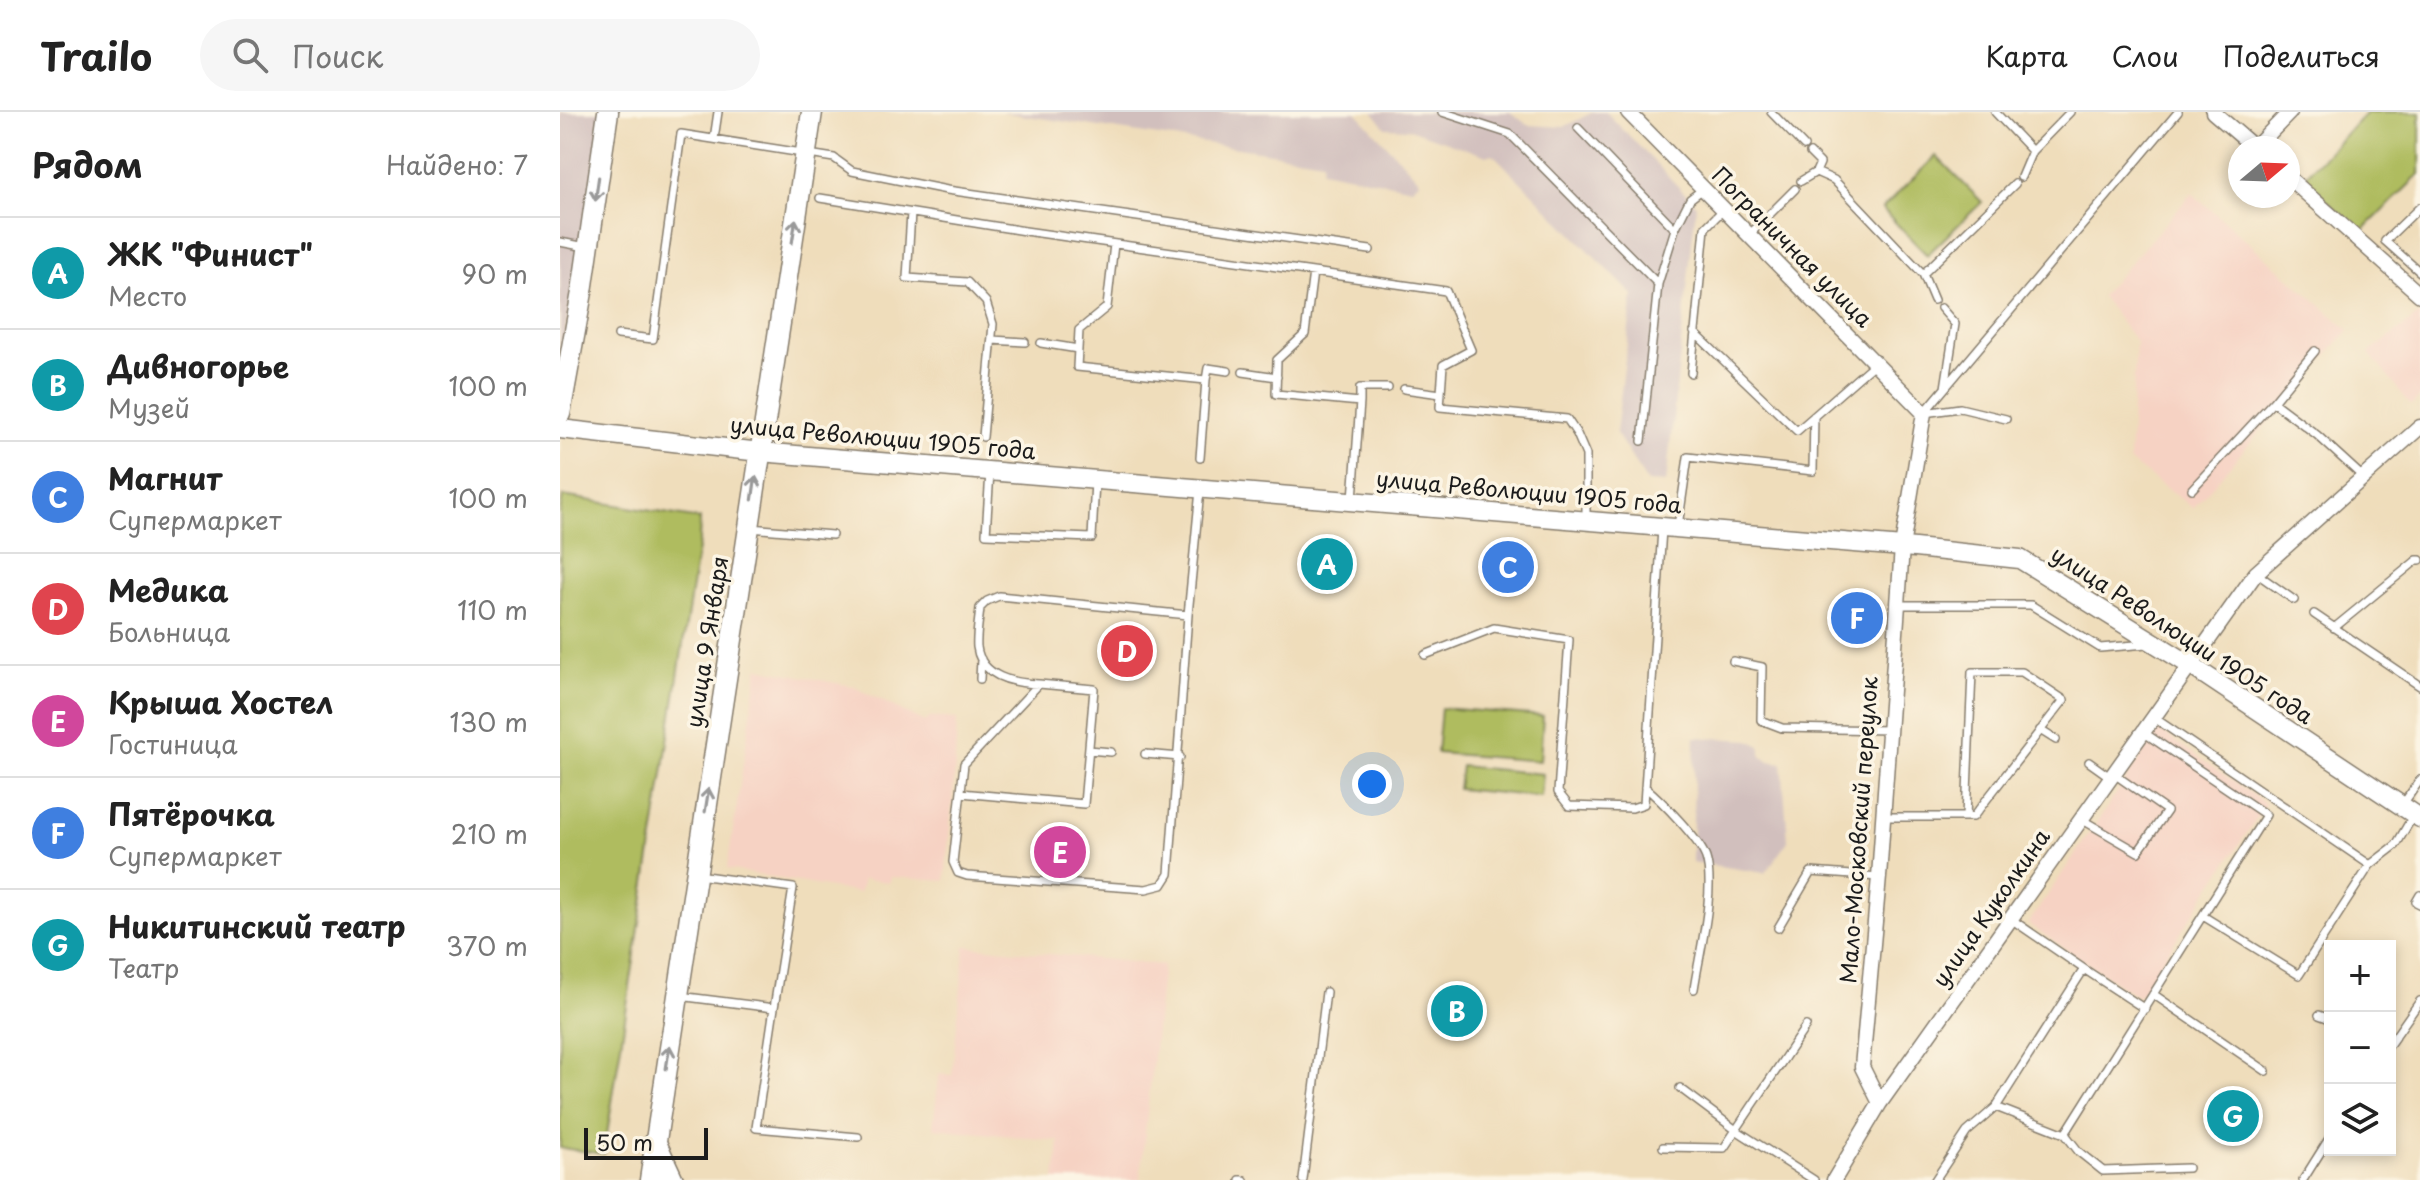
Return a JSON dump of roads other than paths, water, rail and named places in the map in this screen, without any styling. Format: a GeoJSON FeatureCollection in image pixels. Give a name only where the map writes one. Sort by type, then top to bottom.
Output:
{"type":"FeatureCollection","features":[{"type":"Feature","properties":{"kind":"main road"},"geometry":{"type":"LineString","coordinates":[[560,414],[608,112]]}},
{"type":"Feature","properties":{"kind":"main road","name":"улица 9 Января"},"geometry":{"type":"LineString","coordinates":[[650,1180],[812,112]]}},
{"type":"Feature","properties":{"kind":"main road"},"geometry":{"type":"LineString","coordinates":[[655,1143],[672,1180]]}},
{"type":"Feature","properties":{"kind":"street","name":"Пограничная улица"},"geometry":{"type":"LineString","coordinates":[[1628,112],[1924,413]]}},
{"type":"Feature","properties":{"kind":"street"},"geometry":{"type":"LineString","coordinates":[[2213,112],[2241,136]]}},
{"type":"Feature","properties":{"kind":"street"},"geometry":{"type":"LineString","coordinates":[[2267,136],[2290,112]]}},
{"type":"Feature","properties":{"kind":"street"},"geometry":{"type":"LineString","coordinates":[[2300,188],[2420,295]]}},
{"type":"Feature","properties":{"kind":"street","name":"Мало-Московский переулок"},"geometry":{"type":"LineString","coordinates":[[1880,1103],[1862,1067],[1902,547],[1924,413]]}},
{"type":"Feature","properties":{"kind":"street","name":"улица Куколкина"},"geometry":{"type":"LineString","coordinates":[[1834,1180],[1880,1103],[2256,573],[2420,427]]}},
{"type":"Feature","properties":{"kind":"street","name":"улица Революции 1905 года"},"geometry":{"type":"LineString","coordinates":[[560,429],[760,452],[2020,559],[2190,665],[2412,812]]}},
{"type":"Feature","properties":{"kind":"lane"},"geometry":{"type":"LineString","coordinates":[[714,139],[718,112]]}},
{"type":"Feature","properties":{"kind":"lane"},"geometry":{"type":"LineString","coordinates":[[1442,112],[1510,134],[1658,284]]}},
{"type":"Feature","properties":{"kind":"lane"},"geometry":{"type":"LineString","coordinates":[[1771,112],[1804,146]]}},
{"type":"Feature","properties":{"kind":"lane"},"geometry":{"type":"LineString","coordinates":[[1995,112],[2032,151]]}},
{"type":"Feature","properties":{"kind":"lane"},"geometry":{"type":"LineString","coordinates":[[2021,177],[2032,151],[2070,112]]}},
{"type":"Feature","properties":{"kind":"lane"},"geometry":{"type":"LineString","coordinates":[[1924,413],[2178,112]]}},
{"type":"Feature","properties":{"kind":"lane"},"geometry":{"type":"LineString","coordinates":[[1578,128],[1675,229]]}},
{"type":"Feature","properties":{"kind":"lane"},"geometry":{"type":"LineString","coordinates":[[618,335],[653,339],[681,134],[834,158],[852,171],[947,190],[1370,250]]}},
{"type":"Feature","properties":{"kind":"lane"},"geometry":{"type":"LineString","coordinates":[[1801,181],[1816,172],[1820,163],[1810,153]]}},
{"type":"Feature","properties":{"kind":"lane"},"geometry":{"type":"LineString","coordinates":[[1816,172],[1834,180],[1923,274],[1934,300]]}},
{"type":"Feature","properties":{"kind":"lane"},"geometry":{"type":"LineString","coordinates":[[1923,274],[2015,184]]}},
{"type":"Feature","properties":{"kind":"lane"},"geometry":{"type":"LineString","coordinates":[[1642,441],[1658,284],[1675,229],[1690,199],[1703,189]]}},
{"type":"Feature","properties":{"kind":"lane"},"geometry":{"type":"LineString","coordinates":[[1749,235],[1795,189]]}},
{"type":"Feature","properties":{"kind":"lane"},"geometry":{"type":"LineString","coordinates":[[820,198],[1446,291],[1471,350],[1443,365],[1440,407],[1567,419],[1586,455],[1586,521]]}},
{"type":"Feature","properties":{"kind":"lane"},"geometry":{"type":"LineString","coordinates":[[2420,207],[2385,241],[2420,272]]}},
{"type":"Feature","properties":{"kind":"lane"},"geometry":{"type":"LineString","coordinates":[[1691,373],[1705,228],[1724,209]]}},
{"type":"Feature","properties":{"kind":"lane"},"geometry":{"type":"LineString","coordinates":[[911,213],[907,278],[967,282],[986,302],[993,324],[983,437]]}},
{"type":"Feature","properties":{"kind":"lane"},"geometry":{"type":"LineString","coordinates":[[560,242],[588,247]]}},
{"type":"Feature","properties":{"kind":"lane"},"geometry":{"type":"LineString","coordinates":[[1114,244],[1107,307],[1079,330],[1077,367],[1206,380]]}},
{"type":"Feature","properties":{"kind":"lane"},"geometry":{"type":"LineString","coordinates":[[1313,272],[1305,334],[1277,360],[1276,394],[1360,402]]}},
{"type":"Feature","properties":{"kind":"lane"},"geometry":{"type":"LineString","coordinates":[[1941,308],[1955,324],[1944,390]]}},
{"type":"Feature","properties":{"kind":"lane"},"geometry":{"type":"LineString","coordinates":[[1694,332],[1797,431],[1875,363]]}},
{"type":"Feature","properties":{"kind":"lane"},"geometry":{"type":"LineString","coordinates":[[992,340],[1025,342]]}},
{"type":"Feature","properties":{"kind":"lane"},"geometry":{"type":"LineString","coordinates":[[1041,343],[1078,349]]}},
{"type":"Feature","properties":{"kind":"lane"},"geometry":{"type":"LineString","coordinates":[[2192,489],[2273,402],[2315,351]]}},
{"type":"Feature","properties":{"kind":"lane"},"geometry":{"type":"LineString","coordinates":[[1200,458],[1208,368],[1228,371]]}},
{"type":"Feature","properties":{"kind":"lane"},"geometry":{"type":"LineString","coordinates":[[1243,372],[1277,377]]}},
{"type":"Feature","properties":{"kind":"lane"},"geometry":{"type":"LineString","coordinates":[[1353,501],[1360,388],[1388,388]]}},
{"type":"Feature","properties":{"kind":"lane"},"geometry":{"type":"LineString","coordinates":[[1404,389],[1441,394]]}},
{"type":"Feature","properties":{"kind":"lane"},"geometry":{"type":"LineString","coordinates":[[2273,402],[2317,435],[2363,477]]}},
{"type":"Feature","properties":{"kind":"lane"},"geometry":{"type":"LineString","coordinates":[[1924,413],[1960,408],[2006,419]]}},
{"type":"Feature","properties":{"kind":"lane"},"geometry":{"type":"LineString","coordinates":[[1425,655],[1494,628],[1569,640],[1558,792],[1569,806],[1632,808],[1644,804],[1670,528],[1688,457],[1813,471],[1814,416]]}},
{"type":"Feature","properties":{"kind":"lane"},"geometry":{"type":"LineString","coordinates":[[990,472],[986,534],[1092,538],[1095,481]]}},
{"type":"Feature","properties":{"kind":"lane"},"geometry":{"type":"LineString","coordinates":[[1039,684],[964,764],[953,862],[958,873],[1146,889],[1162,885],[1169,874],[1200,490]]}},
{"type":"Feature","properties":{"kind":"lane"},"geometry":{"type":"LineString","coordinates":[[749,528],[832,535]]}},
{"type":"Feature","properties":{"kind":"lane"},"geometry":{"type":"LineString","coordinates":[[2334,628],[2420,560]]}},
{"type":"Feature","properties":{"kind":"lane"},"geometry":{"type":"LineString","coordinates":[[2256,573],[2294,600]]}},
{"type":"Feature","properties":{"kind":"lane"},"geometry":{"type":"LineString","coordinates":[[961,793],[1084,804],[1094,689],[1015,683],[991,676],[977,649],[980,608],[987,601],[999,596],[1188,615]]}},
{"type":"Feature","properties":{"kind":"lane"},"geometry":{"type":"LineString","coordinates":[[1898,605],[2031,605],[2100,648],[2155,643]]}},
{"type":"Feature","properties":{"kind":"lane"},"geometry":{"type":"LineString","coordinates":[[2314,614],[2420,686]]}},
{"type":"Feature","properties":{"kind":"lane"},"geometry":{"type":"LineString","coordinates":[[980,679],[981,659]]}},
{"type":"Feature","properties":{"kind":"lane"},"geometry":{"type":"LineString","coordinates":[[1733,661],[1762,667],[1761,720],[1782,728],[1889,730]]}},
{"type":"Feature","properties":{"kind":"lane"},"geometry":{"type":"LineString","coordinates":[[1883,817],[1966,817],[1973,817],[2064,700],[2022,672],[1972,672],[1966,817]]}},
{"type":"Feature","properties":{"kind":"lane"},"geometry":{"type":"LineString","coordinates":[[2153,717],[2370,865]]}},
{"type":"Feature","properties":{"kind":"lane"},"geometry":{"type":"LineString","coordinates":[[2040,730],[2056,740]]}},
{"type":"Feature","properties":{"kind":"lane"},"geometry":{"type":"LineString","coordinates":[[2065,1134],[2266,815],[2143,732]]}},
{"type":"Feature","properties":{"kind":"lane"},"geometry":{"type":"LineString","coordinates":[[1089,750],[1111,752]]}},
{"type":"Feature","properties":{"kind":"lane"},"geometry":{"type":"LineString","coordinates":[[1145,754],[1180,757]]}},
{"type":"Feature","properties":{"kind":"lane"},"geometry":{"type":"LineString","coordinates":[[2081,819],[2138,852],[2167,811],[2089,762]]}},
{"type":"Feature","properties":{"kind":"lane"},"geometry":{"type":"LineString","coordinates":[[2203,916],[2299,975],[2370,865],[2396,845],[2412,812],[2420,780]]}},
{"type":"Feature","properties":{"kind":"lane"},"geometry":{"type":"LineString","coordinates":[[1645,787],[1665,803],[1706,856],[1710,883],[1694,989]]}},
{"type":"Feature","properties":{"kind":"lane"},"geometry":{"type":"LineString","coordinates":[[1778,928],[1811,872],[1879,877]]}},
{"type":"Feature","properties":{"kind":"lane"},"geometry":{"type":"LineString","coordinates":[[695,875],[793,888],[756,1128],[858,1137]]}},
{"type":"Feature","properties":{"kind":"lane"},"geometry":{"type":"LineString","coordinates":[[2420,895],[2416,902],[2420,904]]}},
{"type":"Feature","properties":{"kind":"lane"},"geometry":{"type":"LineString","coordinates":[[2011,919],[2145,1009]]}},
{"type":"Feature","properties":{"kind":"lane"},"geometry":{"type":"LineString","coordinates":[[1935,1180],[1967,1132],[1996,1107],[2084,969]]}},
{"type":"Feature","properties":{"kind":"lane"},"geometry":{"type":"LineString","coordinates":[[1303,1180],[1326,992]]}},
{"type":"Feature","properties":{"kind":"lane"},"geometry":{"type":"LineString","coordinates":[[2153,994],[2266,1071]]}},
{"type":"Feature","properties":{"kind":"lane"},"geometry":{"type":"LineString","coordinates":[[677,995],[774,1008]]}},
{"type":"Feature","properties":{"kind":"lane"},"geometry":{"type":"LineString","coordinates":[[2396,1035],[2420,1001]]}},
{"type":"Feature","properties":{"kind":"lane"},"geometry":{"type":"LineString","coordinates":[[2319,1015],[2324,1017]]}},
{"type":"Feature","properties":{"kind":"lane"},"geometry":{"type":"LineString","coordinates":[[1663,1147],[1724,1148],[1806,1026]]}},
{"type":"Feature","properties":{"kind":"lane"},"geometry":{"type":"LineString","coordinates":[[1680,1088],[1736,1130],[1814,1180]]}},
{"type":"Feature","properties":{"kind":"lane"},"geometry":{"type":"LineString","coordinates":[[1996,1107],[2065,1134],[2079,1152],[2103,1171],[2188,1168]]}},
{"type":"Feature","properties":{"kind":"lane"},"geometry":{"type":"LineString","coordinates":[[2303,1180],[2324,1147]]}},
{"type":"Feature","properties":{"kind":"place","name":"ЖК \"Финист\""},"geometry":{"type":"Point","coordinates":[1327,564]}},
{"type":"Feature","properties":{"kind":"place","name":"Магнит"},"geometry":{"type":"Point","coordinates":[1508,567]}},
{"type":"Feature","properties":{"kind":"place","name":"Пятёрочка"},"geometry":{"type":"Point","coordinates":[1857,618]}},
{"type":"Feature","properties":{"kind":"place","name":"Медика"},"geometry":{"type":"Point","coordinates":[1127,651]}},
{"type":"Feature","properties":{"kind":"place","name":"Крыша Хостел"},"geometry":{"type":"Point","coordinates":[1060,852]}},
{"type":"Feature","properties":{"kind":"place","name":"Дивногорье"},"geometry":{"type":"Point","coordinates":[1457,1011]}},
{"type":"Feature","properties":{"kind":"place","name":"Никитинский театр"},"geometry":{"type":"Point","coordinates":[2233,1116]}}]}
